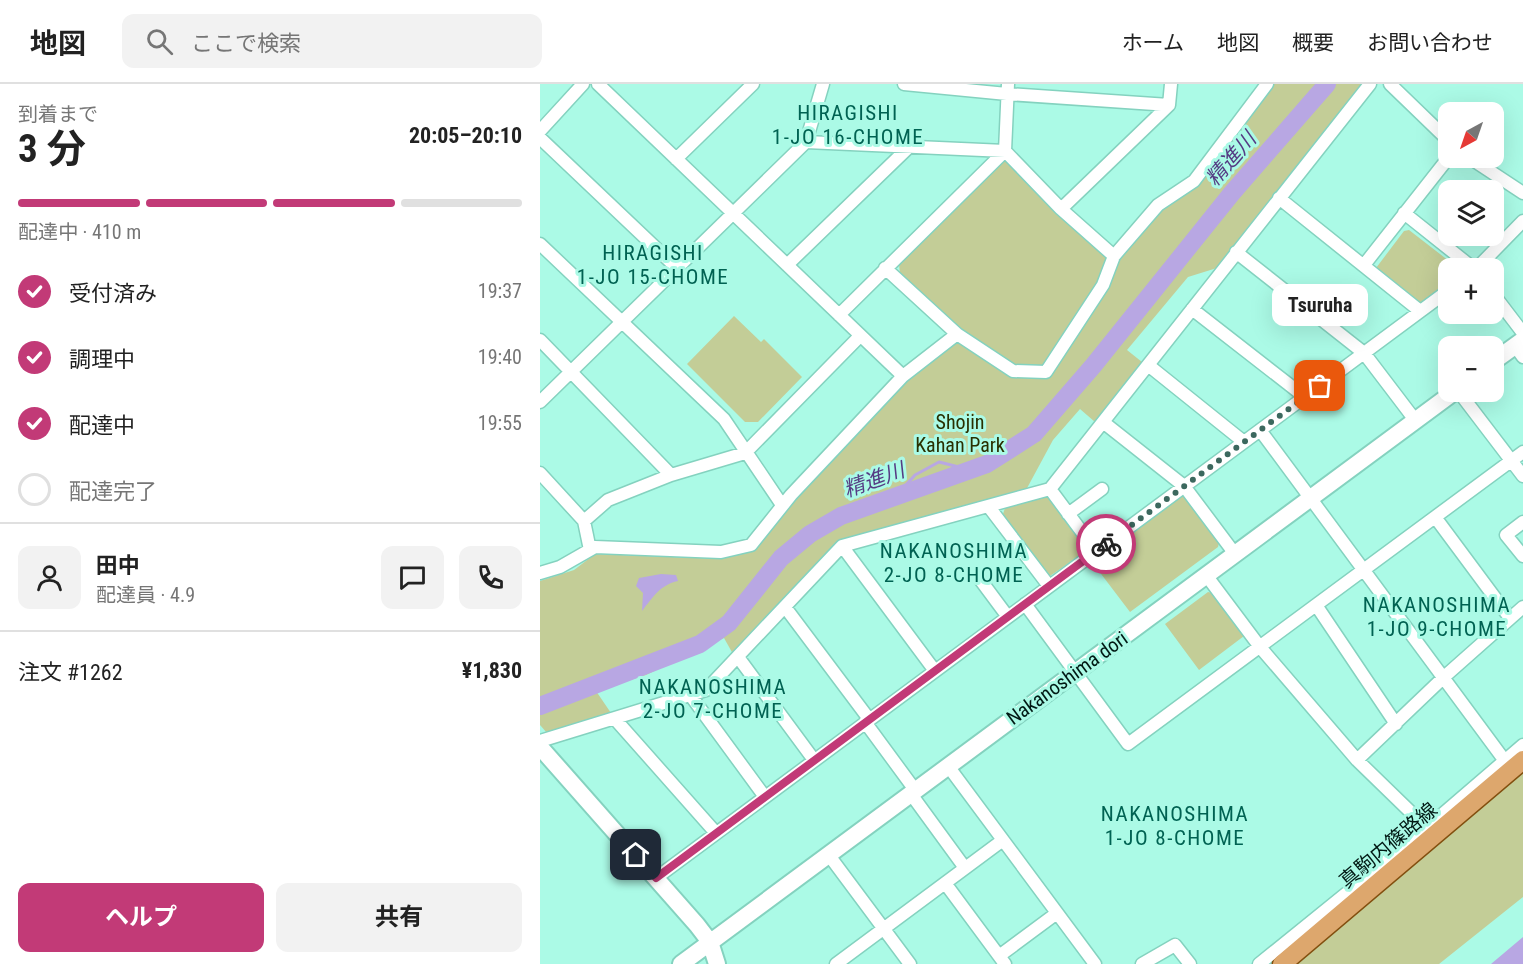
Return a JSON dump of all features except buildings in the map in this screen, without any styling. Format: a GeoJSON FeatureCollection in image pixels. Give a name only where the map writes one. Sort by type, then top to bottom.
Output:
{"type":"FeatureCollection","features":[{"type":"Feature","properties":{"kind":"main road","name":"真駒内篠路線"},"geometry":{"type":"LineString","coordinates":[[1282,964],[1514,760]]}},
{"type":"Feature","properties":{"kind":"street"},"geometry":{"type":"LineString","coordinates":[[540,131],[583,84]]}},
{"type":"Feature","properties":{"kind":"street"},"geometry":{"type":"LineString","coordinates":[[598,84],[903,376]]}},
{"type":"Feature","properties":{"kind":"street"},"geometry":{"type":"LineString","coordinates":[[676,159],[753,84]]}},
{"type":"Feature","properties":{"kind":"street"},"geometry":{"type":"LineString","coordinates":[[540,402],[806,142],[823,84]]}},
{"type":"Feature","properties":{"kind":"street"},"geometry":{"type":"LineString","coordinates":[[904,84],[1007,89],[1169,105]]}},
{"type":"Feature","properties":{"kind":"street"},"geometry":{"type":"LineString","coordinates":[[1061,209],[1169,105],[1171,84]]}},
{"type":"Feature","properties":{"kind":"street"},"geometry":{"type":"LineString","coordinates":[[885,268],[957,334],[1013,371],[1046,372],[1103,285],[1114,256],[1158,205],[1194,181],[1267,84]]}},
{"type":"Feature","properties":{"kind":"street"},"geometry":{"type":"LineString","coordinates":[[540,741],[706,690],[842,546],[1050,489],[1370,84]]}},
{"type":"Feature","properties":{"kind":"street"},"geometry":{"type":"LineString","coordinates":[[1390,84],[1438,130]]}},
{"type":"Feature","properties":{"kind":"street"},"geometry":{"type":"LineString","coordinates":[[838,315],[1005,151],[1007,89]]}},
{"type":"Feature","properties":{"kind":"street"},"geometry":{"type":"LineString","coordinates":[[540,138],[677,268]]}},
{"type":"Feature","properties":{"kind":"street"},"geometry":{"type":"LineString","coordinates":[[806,142],[1005,151],[1061,209],[1114,256]]}},
{"type":"Feature","properties":{"kind":"street"},"geometry":{"type":"LineString","coordinates":[[787,265],[909,147]]}},
{"type":"Feature","properties":{"kind":"street"},"geometry":{"type":"LineString","coordinates":[[1364,265],[1440,168]]}},
{"type":"Feature","properties":{"kind":"street"},"geometry":{"type":"LineString","coordinates":[[1485,168],[1523,193]]}},
{"type":"Feature","properties":{"kind":"street"},"geometry":{"type":"LineString","coordinates":[[1279,198],[1420,311]]}},
{"type":"Feature","properties":{"kind":"street"},"geometry":{"type":"LineString","coordinates":[[1404,213],[1462,258]]}},
{"type":"Feature","properties":{"kind":"street"},"geometry":{"type":"LineString","coordinates":[[1485,258],[1523,221]]}},
{"type":"Feature","properties":{"kind":"street"},"geometry":{"type":"LineString","coordinates":[[540,244],[724,419],[782,505]]}},
{"type":"Feature","properties":{"kind":"street"},"geometry":{"type":"LineString","coordinates":[[1236,252],[1364,353],[1415,420]]}},
{"type":"Feature","properties":{"kind":"street"},"geometry":{"type":"LineString","coordinates":[[656,878],[1438,298]]}},
{"type":"Feature","properties":{"kind":"street"},"geometry":{"type":"LineString","coordinates":[[1192,309],[1305,397]]}},
{"type":"Feature","properties":{"kind":"street"},"geometry":{"type":"LineString","coordinates":[[1504,313],[1521,344],[1504,355]]}},
{"type":"Feature","properties":{"kind":"street"},"geometry":{"type":"LineString","coordinates":[[540,573],[560,567],[595,547],[721,552],[751,545],[782,505],[903,376],[957,334]]}},
{"type":"Feature","properties":{"kind":"street"},"geometry":{"type":"LineString","coordinates":[[584,521],[608,500],[671,475],[745,453],[860,336]]}},
{"type":"Feature","properties":{"kind":"street"},"geometry":{"type":"LineString","coordinates":[[540,340],[671,475]]}},
{"type":"Feature","properties":{"kind":"street"},"geometry":{"type":"LineString","coordinates":[[1148,365],[1244,442]]}},
{"type":"Feature","properties":{"kind":"street","name":"Nakanoshima dori"},"geometry":{"type":"LineString","coordinates":[[681,964],[1440,402]]}},
{"type":"Feature","properties":{"kind":"street"},"geometry":{"type":"LineString","coordinates":[[1467,402],[1523,476]]}},
{"type":"Feature","properties":{"kind":"street"},"geometry":{"type":"LineString","coordinates":[[1103,422],[1184,486],[1235,554]]}},
{"type":"Feature","properties":{"kind":"street"},"geometry":{"type":"LineString","coordinates":[[1260,430],[1444,677],[1514,760]]}},
{"type":"Feature","properties":{"kind":"street"},"geometry":{"type":"LineString","coordinates":[[1025,604],[1128,744],[1523,452]]}},
{"type":"Feature","properties":{"kind":"street"},"geometry":{"type":"LineString","coordinates":[[540,473],[584,521],[590,550]]}},
{"type":"Feature","properties":{"kind":"street"},"geometry":{"type":"LineString","coordinates":[[1050,489],[1096,551]]}},
{"type":"Feature","properties":{"kind":"street"},"geometry":{"type":"LineString","coordinates":[[1068,514],[1102,489]]}},
{"type":"Feature","properties":{"kind":"street"},"geometry":{"type":"LineString","coordinates":[[989,507],[1049,586]]}},
{"type":"Feature","properties":{"kind":"street"},"geometry":{"type":"LineString","coordinates":[[1435,517],[1510,618]]}},
{"type":"Feature","properties":{"kind":"street"},"geometry":{"type":"LineString","coordinates":[[1523,522],[1506,535],[1523,556]]}},
{"type":"Feature","properties":{"kind":"street"},"geometry":{"type":"LineString","coordinates":[[842,546],[935,671]]}},
{"type":"Feature","properties":{"kind":"street"},"geometry":{"type":"LineString","coordinates":[[976,573],[1008,617]]}},
{"type":"Feature","properties":{"kind":"street"},"geometry":{"type":"LineString","coordinates":[[1206,575],[1260,647],[1357,760],[1426,827]]}},
{"type":"Feature","properties":{"kind":"street"},"geometry":{"type":"LineString","coordinates":[[1316,605],[1396,724]]}},
{"type":"Feature","properties":{"kind":"street"},"geometry":{"type":"LineString","coordinates":[[785,607],[867,721],[965,868]]}},
{"type":"Feature","properties":{"kind":"street"},"geometry":{"type":"LineString","coordinates":[[1357,760],[1444,677],[1523,607]]}},
{"type":"Feature","properties":{"kind":"street"},"geometry":{"type":"LineString","coordinates":[[738,657],[814,760]]}},
{"type":"Feature","properties":{"kind":"street"},"geometry":{"type":"LineString","coordinates":[[691,696],[765,797]]}},
{"type":"Feature","properties":{"kind":"street"},"geometry":{"type":"LineString","coordinates":[[615,719],[716,833]]}},
{"type":"Feature","properties":{"kind":"street"},"geometry":{"type":"LineString","coordinates":[[1259,964],[1426,827],[1514,760],[1523,745]]}},
{"type":"Feature","properties":{"kind":"street"},"geometry":{"type":"LineString","coordinates":[[540,747],[710,942],[717,964]]}},
{"type":"Feature","properties":{"kind":"street"},"geometry":{"type":"LineString","coordinates":[[948,766],[1095,964]]}},
{"type":"Feature","properties":{"kind":"street"},"geometry":{"type":"LineString","coordinates":[[836,964],[1003,840]]}},
{"type":"Feature","properties":{"kind":"street"},"geometry":{"type":"LineString","coordinates":[[828,855],[910,964]]}},
{"type":"Feature","properties":{"kind":"street"},"geometry":{"type":"LineString","coordinates":[[945,883],[1002,960],[1057,913]]}},
{"type":"Feature","properties":{"kind":"street"},"geometry":{"type":"LineString","coordinates":[[1142,964],[1175,945],[1190,964]]}},
{"type":"Feature","properties":{"kind":"green space","name":"Shojin Kahan Park"},"geometry":{"type":"Polygon","coordinates":[[[1271,84],[1363,84],[1220,267],[1188,277],[1127,350],[1142,362],[1095,422],[1080,409],[1053,440],[1026,490],[883,532],[840,540],[733,654],[724,638],[646,675],[596,691],[611,713],[547,733],[540,725],[540,581],[574,570],[595,554],[723,559],[757,543],[899,386],[956,341],[1011,377],[1048,377],[1117,263],[1156,215],[1196,187],[1271,84]]]}},
{"type":"Feature","properties":{"kind":"green space"},"geometry":{"type":"Polygon","coordinates":[[[1002,162],[1007,162],[1107,257],[1100,279],[1043,368],[1015,366],[948,321],[900,274],[899,264],[1002,162]]]}},
{"type":"Feature","properties":{"kind":"green space"},"geometry":{"type":"Polygon","coordinates":[[[1409,230],[1445,258],[1438,258],[1438,294],[1423,306],[1376,272],[1376,268],[1404,231],[1409,230]]]}},
{"type":"Feature","properties":{"kind":"green space"},"geometry":{"type":"Polygon","coordinates":[[[734,316],[761,342],[764,339],[802,377],[758,422],[745,422],[687,364],[734,316]]]}},
{"type":"Feature","properties":{"kind":"green space"},"geometry":{"type":"Polygon","coordinates":[[[1045,497],[1049,498],[1086,548],[1085,552],[1050,576],[1003,514],[1005,508],[1045,497]]]}},
{"type":"Feature","properties":{"kind":"green space"},"geometry":{"type":"Polygon","coordinates":[[[1181,497],[1185,497],[1219,543],[1218,547],[1130,612],[1092,562],[1181,497]]]}},
{"type":"Feature","properties":{"kind":"green space"},"geometry":{"type":"Polygon","coordinates":[[[1208,592],[1212,593],[1244,636],[1199,670],[1165,624],[1208,592]]]}},
{"type":"Feature","properties":{"kind":"green space"},"geometry":{"type":"Polygon","coordinates":[[[1523,772],[1523,897],[1439,964],[1293,964],[1523,772]]]}},
{"type":"Feature","properties":{"kind":"shaded area"},"geometry":{"type":"Polygon","coordinates":[[[661,574],[676,575],[678,581],[653,596],[642,611],[643,593],[636,586],[639,578],[661,574]]]}},
{"type":"Feature","properties":{"kind":"shaded area"},"geometry":{"type":"Polygon","coordinates":[[[1523,937],[1523,964],[1491,964],[1523,937]]]}},
{"type":"Feature","properties":{"kind":"waterway","name":"精進川"},"geometry":{"type":"LineString","coordinates":[[540,706],[700,644],[729,623],[781,558],[810,534],[841,516],[987,464],[1034,434],[1093,366],[1232,193],[1327,84]]}},
{"type":"Feature","properties":{"kind":"waterway"},"geometry":{"type":"LineString","coordinates":[[897,495],[915,475],[939,462],[967,469]]}},
{"type":"Feature","properties":{"kind":"way so far"},"geometry":{"type":"LineString","coordinates":[[1106,544],[1320,386]]}},
{"type":"Feature","properties":{"kind":"place","name":"Tsuruha"},"geometry":{"type":"Point","coordinates":[1320,386]}},
{"type":"Feature","properties":{"kind":"district","name":"HIRAGISHI 1-JO 16-CHOME"},"geometry":{"type":"Point","coordinates":[848,125]}},
{"type":"Feature","properties":{"kind":"district","name":"HIRAGISHI 1-JO 15-CHOME"},"geometry":{"type":"Point","coordinates":[653,265]}},
{"type":"Feature","properties":{"kind":"district","name":"NAKANOSHIMA 2-JO 8-CHOME"},"geometry":{"type":"Point","coordinates":[954,563]}},
{"type":"Feature","properties":{"kind":"district","name":"NAKANOSHIMA 1-JO 9-CHOME"},"geometry":{"type":"Point","coordinates":[1437,617]}},
{"type":"Feature","properties":{"kind":"district","name":"NAKANOSHIMA 2-JO 7-CHOME"},"geometry":{"type":"Point","coordinates":[713,699]}},
{"type":"Feature","properties":{"kind":"district","name":"NAKANOSHIMA 1-JO 8-CHOME"},"geometry":{"type":"Point","coordinates":[1175,826]}},
{"type":"Feature","properties":{"kind":"route"},"geometry":{"type":"LineString","coordinates":[[636,855],[656,878],[1106,544]]}}]}
